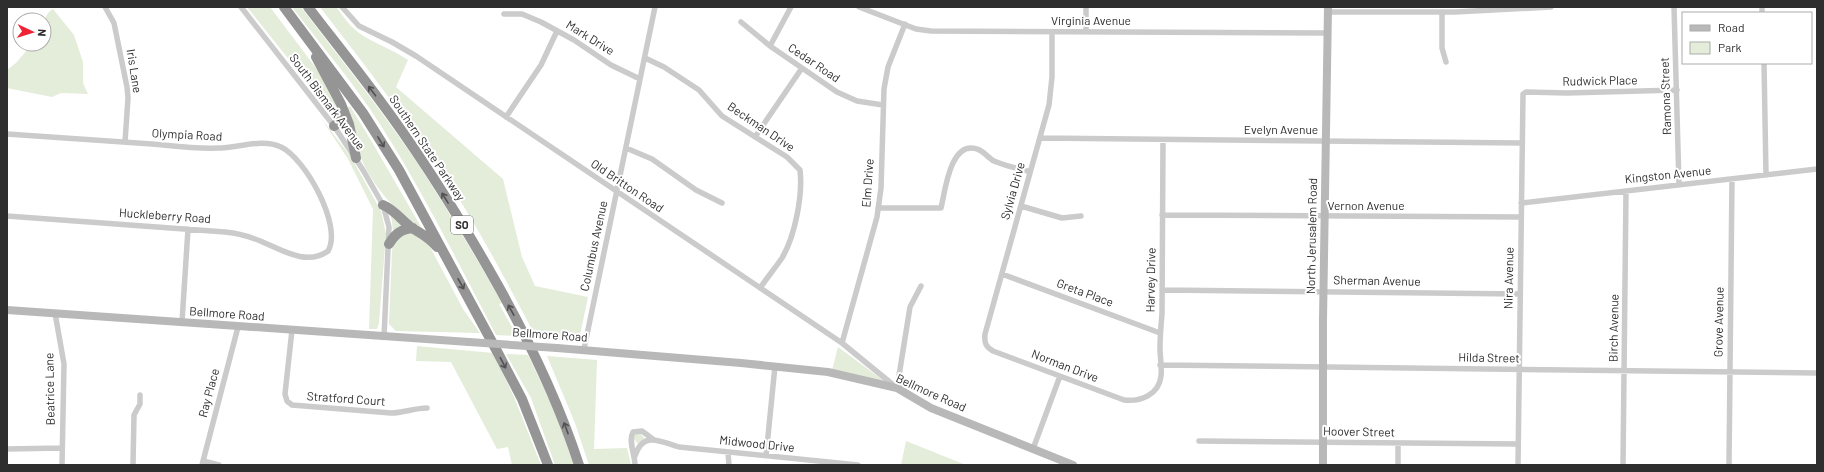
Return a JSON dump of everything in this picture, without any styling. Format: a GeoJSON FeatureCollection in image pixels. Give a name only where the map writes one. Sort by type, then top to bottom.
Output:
{"type":"FeatureCollection","features":[{"type":"Feature","properties":{"kind":"highway","name":"SO"},"geometry":{"type":"LineString","coordinates":[[284,7],[363,113],[398,170],[522,400],[548,465]]}},
{"type":"Feature","properties":{"kind":"highway","name":"Southern State Parkway"},"geometry":{"type":"LineString","coordinates":[[308,7],[383,105],[429,172],[479,254],[514,315],[550,387],[579,465]]}},
{"type":"Feature","properties":{"kind":"highway"},"geometry":{"type":"LineString","coordinates":[[302,30],[335,90],[346,117],[356,158]]}},
{"type":"Feature","properties":{"kind":"highway"},"geometry":{"type":"LineString","coordinates":[[334,126],[346,117]]}},
{"type":"Feature","properties":{"kind":"highway"},"geometry":{"type":"LineString","coordinates":[[383,205],[390,208],[413,228],[429,238],[450,264]]}},
{"type":"Feature","properties":{"kind":"highway"},"geometry":{"type":"LineString","coordinates":[[389,244],[396,233],[413,228]]}},
{"type":"Feature","properties":{"kind":"main road","name":"North Jerusalem Road"},"geometry":{"type":"LineString","coordinates":[[1323,465],[1323,292],[1326,141],[1326,33],[1328,9]]}},
{"type":"Feature","properties":{"kind":"main road","name":"Bellmore Road"},"geometry":{"type":"LineString","coordinates":[[7,310],[584,350],[776,366],[828,372],[897,388],[931,408],[1073,465]]}},
{"type":"Feature","properties":{"kind":"street","name":"Iris Lane"},"geometry":{"type":"LineString","coordinates":[[105,7],[114,23],[127,87],[128,98],[125,142]]}},
{"type":"Feature","properties":{"kind":"street","name":"South Bismark Avenue"},"geometry":{"type":"LineString","coordinates":[[241,7],[309,96],[334,126],[356,158],[383,205],[389,227],[384,337]]}},
{"type":"Feature","properties":{"kind":"street","name":"Old Britton Road"},"geometry":{"type":"LineString","coordinates":[[342,7],[357,25],[416,56],[842,343],[897,388]]}},
{"type":"Feature","properties":{"kind":"street","name":"Columbus Avenue"},"geometry":{"type":"LineString","coordinates":[[584,350],[655,7]]}},
{"type":"Feature","properties":{"kind":"street"},"geometry":{"type":"LineString","coordinates":[[770,46],[791,7]]}},
{"type":"Feature","properties":{"kind":"street","name":"Virginia Avenue"},"geometry":{"type":"LineString","coordinates":[[859,7],[916,29],[931,31],[1326,33]]}},
{"type":"Feature","properties":{"kind":"street"},"geometry":{"type":"LineString","coordinates":[[1086,7],[1086,32]]}},
{"type":"Feature","properties":{"kind":"street"},"geometry":{"type":"LineString","coordinates":[[1328,9],[1442,12],[1551,7]]}},
{"type":"Feature","properties":{"kind":"street","name":"Ramona Street"},"geometry":{"type":"LineString","coordinates":[[1674,7],[1679,184]]}},
{"type":"Feature","properties":{"kind":"street"},"geometry":{"type":"LineString","coordinates":[[1442,12],[1442,48],[1446,62]]}},
{"type":"Feature","properties":{"kind":"street","name":"Mark Drive"},"geometry":{"type":"LineString","coordinates":[[504,14],[522,14],[574,40],[612,65],[640,79]]}},
{"type":"Feature","properties":{"kind":"street","name":"Cedar Road"},"geometry":{"type":"LineString","coordinates":[[741,22],[770,46],[849,99],[883,105]]}},
{"type":"Feature","properties":{"kind":"street","name":"Elm Drive"},"geometry":{"type":"LineString","coordinates":[[842,343],[878,208],[881,188],[884,89],[888,67],[905,24]]}},
{"type":"Feature","properties":{"kind":"street"},"geometry":{"type":"LineString","coordinates":[[506,117],[541,65],[557,31]]}},
{"type":"Feature","properties":{"kind":"street","name":"Sylvia Drive"},"geometry":{"type":"LineString","coordinates":[[994,351],[986,344],[985,334],[1040,138],[1051,93],[1052,32]]}},
{"type":"Feature","properties":{"kind":"street","name":"Beckman Drive"},"geometry":{"type":"LineString","coordinates":[[644,58],[664,67],[700,90],[722,116],[795,164],[800,170],[802,180],[798,206],[789,243],[782,257],[760,288]]}},
{"type":"Feature","properties":{"kind":"street"},"geometry":{"type":"LineString","coordinates":[[1764,64],[1766,175]]}},
{"type":"Feature","properties":{"kind":"street"},"geometry":{"type":"LineString","coordinates":[[755,137],[802,68]]}},
{"type":"Feature","properties":{"kind":"street","name":"Rudwick Place"},"geometry":{"type":"LineString","coordinates":[[1524,92],[1677,90]]}},
{"type":"Feature","properties":{"kind":"street","name":"Nira Avenue"},"geometry":{"type":"LineString","coordinates":[[1518,465],[1521,202],[1524,92]]}},
{"type":"Feature","properties":{"kind":"street","name":"Olympia Road"},"geometry":{"type":"LineString","coordinates":[[7,134],[219,148],[254,144],[272,145],[282,148],[300,163],[322,200],[330,221],[332,236],[330,248],[324,254],[317,256]]}},
{"type":"Feature","properties":{"kind":"street","name":"Evelyn Avenue"},"geometry":{"type":"LineString","coordinates":[[1040,138],[1522,143]]}},
{"type":"Feature","properties":{"kind":"street","name":"Harvey Drive"},"geometry":{"type":"LineString","coordinates":[[1128,401],[1137,401],[1150,394],[1158,385],[1161,376],[1160,333],[1162,290],[1163,140]]}},
{"type":"Feature","properties":{"kind":"street"},"geometry":{"type":"LineString","coordinates":[[626,148],[645,155],[696,190],[722,203]]}},
{"type":"Feature","properties":{"kind":"street"},"geometry":{"type":"LineString","coordinates":[[878,208],[941,208],[955,158],[961,151],[967,148],[977,149],[993,161],[1030,172]]}},
{"type":"Feature","properties":{"kind":"street","name":"Kingston Avenue"},"geometry":{"type":"LineString","coordinates":[[1521,202],[1817,169]]}},
{"type":"Feature","properties":{"kind":"street","name":"Grove Avenue"},"geometry":{"type":"LineString","coordinates":[[1728,465],[1732,179]]}},
{"type":"Feature","properties":{"kind":"street","name":"Birch Avenue"},"geometry":{"type":"LineString","coordinates":[[1623,465],[1626,191]]}},
{"type":"Feature","properties":{"kind":"street"},"geometry":{"type":"LineString","coordinates":[[1021,206],[1062,218],[1081,216]]}},
{"type":"Feature","properties":{"kind":"street","name":"Vernon Avenue"},"geometry":{"type":"LineString","coordinates":[[1162,215],[1521,218]]}},
{"type":"Feature","properties":{"kind":"street","name":"Huckleberry Road"},"geometry":{"type":"LineString","coordinates":[[7,216],[241,234],[289,254],[317,256]]}},
{"type":"Feature","properties":{"kind":"street"},"geometry":{"type":"LineString","coordinates":[[182,322],[188,229]]}},
{"type":"Feature","properties":{"kind":"street","name":"Greta Place"},"geometry":{"type":"LineString","coordinates":[[1002,274],[1160,333]]}},
{"type":"Feature","properties":{"kind":"street"},"geometry":{"type":"LineString","coordinates":[[897,388],[910,307],[921,286]]}},
{"type":"Feature","properties":{"kind":"street","name":"Sherman Avenue"},"geometry":{"type":"LineString","coordinates":[[1162,290],[1520,294]]}},
{"type":"Feature","properties":{"kind":"street","name":"Beatrice Lane"},"geometry":{"type":"LineString","coordinates":[[55,313],[64,364],[62,465]]}},
{"type":"Feature","properties":{"kind":"street","name":"Ray Place"},"geometry":{"type":"LineString","coordinates":[[202,463],[238,326]]}},
{"type":"Feature","properties":{"kind":"street","name":"Stratford Court"},"geometry":{"type":"LineString","coordinates":[[292,330],[285,394],[287,401],[292,405],[391,413],[407,411],[414,408],[427,408]]}},
{"type":"Feature","properties":{"kind":"street","name":"Norman Drive"},"geometry":{"type":"LineString","coordinates":[[994,351],[1128,401]]}},
{"type":"Feature","properties":{"kind":"street","name":"Hilda Street"},"geometry":{"type":"LineString","coordinates":[[1160,365],[1817,372]]}},
{"type":"Feature","properties":{"kind":"street"},"geometry":{"type":"LineString","coordinates":[[766,456],[776,366]]}},
{"type":"Feature","properties":{"kind":"street"},"geometry":{"type":"LineString","coordinates":[[1033,449],[1060,376]]}},
{"type":"Feature","properties":{"kind":"street"},"geometry":{"type":"LineString","coordinates":[[133,465],[134,415],[140,404],[140,395]]}},
{"type":"Feature","properties":{"kind":"street","name":"Midwood Drive"},"geometry":{"type":"LineString","coordinates":[[635,456],[631,440],[633,432],[642,430],[654,440],[679,447],[822,463],[858,465]]}},
{"type":"Feature","properties":{"kind":"street"},"geometry":{"type":"LineString","coordinates":[[635,465],[635,456],[640,444],[645,441],[654,440]]}},
{"type":"Feature","properties":{"kind":"street","name":"Hoover Street"},"geometry":{"type":"LineString","coordinates":[[1199,441],[1518,444]]}},
{"type":"Feature","properties":{"kind":"street"},"geometry":{"type":"LineString","coordinates":[[1398,443],[1398,465]]}},
{"type":"Feature","properties":{"kind":"street"},"geometry":{"type":"LineString","coordinates":[[7,449],[62,448]]}},
{"type":"Feature","properties":{"kind":"street"},"geometry":{"type":"LineString","coordinates":[[728,453],[729,465]]}},
{"type":"Feature","properties":{"kind":"street"},"geometry":{"type":"LineString","coordinates":[[202,463],[219,465]]}},
{"type":"Feature","properties":{"kind":"green space"},"geometry":{"type":"Polygon","coordinates":[[[247,7],[270,7],[325,80],[343,117],[336,121],[333,119],[330,111],[247,7]]]}},
{"type":"Feature","properties":{"kind":"green space"},"geometry":{"type":"Polygon","coordinates":[[[292,7],[301,7],[414,158],[502,303],[499,304],[517,336],[496,335],[436,220],[388,136],[351,83],[292,7]]]}},
{"type":"Feature","properties":{"kind":"green space"},"geometry":{"type":"Polygon","coordinates":[[[320,7],[336,7],[350,25],[358,32],[408,60],[396,87],[503,179],[522,257],[535,286],[588,297],[579,340],[572,342],[536,337],[483,238],[448,181],[402,115],[320,7]]]}},
{"type":"Feature","properties":{"kind":"green space"},"geometry":{"type":"Polygon","coordinates":[[[53,9],[74,35],[83,62],[83,83],[88,94],[61,93],[52,97],[7,88],[7,70],[16,63],[25,52],[52,52],[52,12],[49,12],[53,9]]]}},
{"type":"Feature","properties":{"kind":"green space"},"geometry":{"type":"Polygon","coordinates":[[[350,106],[424,232],[405,217],[387,199],[372,180],[357,146],[347,108],[350,106]]]}},
{"type":"Feature","properties":{"kind":"green space"},"geometry":{"type":"Polygon","coordinates":[[[321,118],[351,157],[381,211],[386,234],[379,323],[377,329],[369,329],[373,209],[348,159],[321,118]]]}},
{"type":"Feature","properties":{"kind":"green space"},"geometry":{"type":"Polygon","coordinates":[[[389,211],[406,227],[393,233],[389,211]]]}},
{"type":"Feature","properties":{"kind":"green space"},"geometry":{"type":"Polygon","coordinates":[[[411,232],[422,236],[430,247],[463,309],[480,333],[396,331],[389,324],[392,250],[399,238],[404,234],[411,232]]]}},
{"type":"Feature","properties":{"kind":"green space"},"geometry":{"type":"Polygon","coordinates":[[[417,346],[493,353],[514,397],[541,465],[512,465],[508,447],[497,449],[451,362],[416,361],[417,346]]]}},
{"type":"Feature","properties":{"kind":"green space"},"geometry":{"type":"Polygon","coordinates":[[[838,347],[888,384],[832,370],[838,347]]]}},
{"type":"Feature","properties":{"kind":"green space"},"geometry":{"type":"Polygon","coordinates":[[[506,354],[528,355],[555,412],[574,465],[555,465],[531,398],[506,354]]]}},
{"type":"Feature","properties":{"kind":"green space"},"geometry":{"type":"Polygon","coordinates":[[[547,356],[597,360],[594,449],[627,448],[631,465],[589,465],[575,423],[547,356]]]}},
{"type":"Feature","properties":{"kind":"green space"},"geometry":{"type":"Polygon","coordinates":[[[640,433],[645,439],[638,444],[634,439],[634,434],[640,433]]]}},
{"type":"Feature","properties":{"kind":"green space"},"geometry":{"type":"Polygon","coordinates":[[[906,441],[966,465],[901,465],[906,441]]]}}]}
